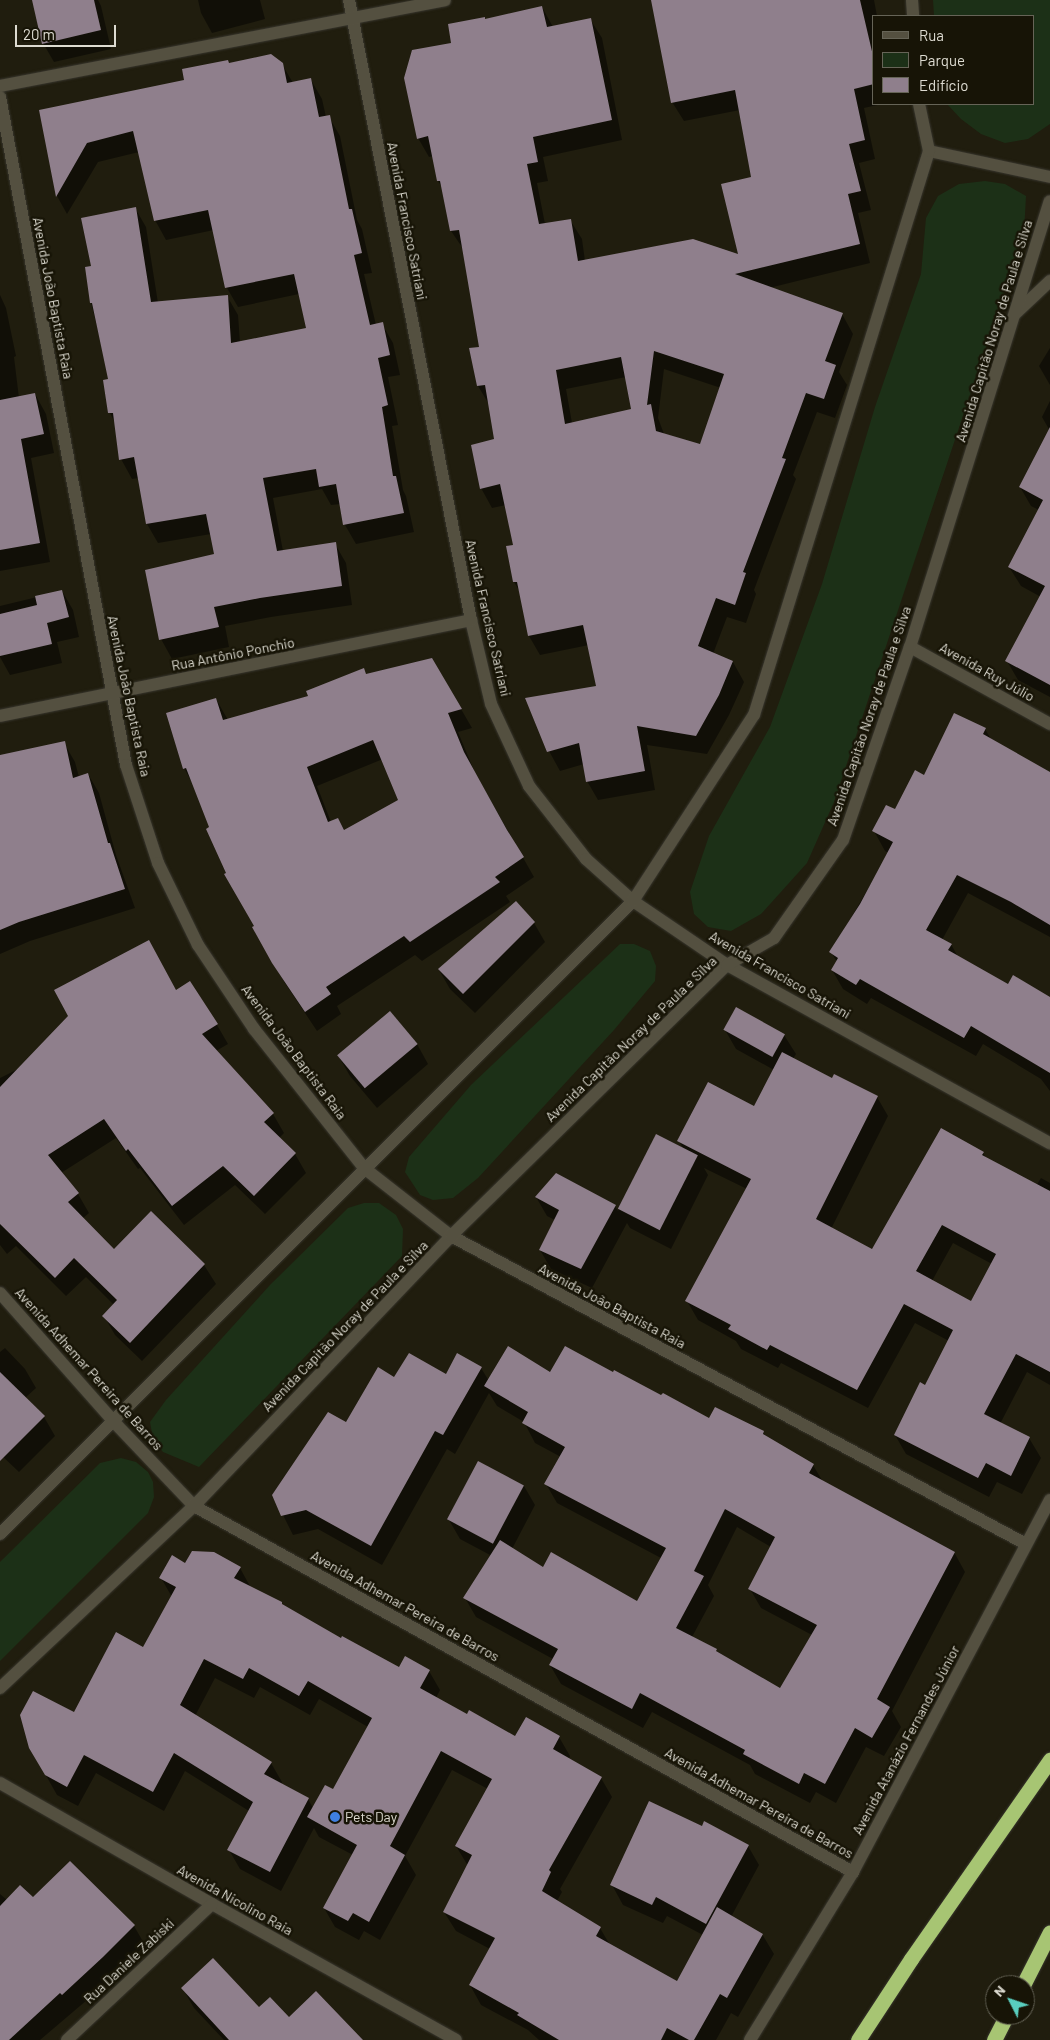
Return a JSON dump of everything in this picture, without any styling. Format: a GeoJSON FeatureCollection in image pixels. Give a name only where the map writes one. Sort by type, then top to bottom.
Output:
{"type":"FeatureCollection","features":[{"type":"Feature","properties":{"kind":"highway"},"geometry":{"type":"LineString","coordinates":[[858,2040],[911,1959],[1050,1760]]}},
{"type":"Feature","properties":{"kind":"highway"},"geometry":{"type":"LineString","coordinates":[[1028,1975],[1050,1932]]}},
{"type":"Feature","properties":{"kind":"highway"},"geometry":{"type":"LineString","coordinates":[[994,2040],[1002,2025]]}},
{"type":"Feature","properties":{"kind":"street","name":"Avenida Francisco Satriani"},"geometry":{"type":"LineString","coordinates":[[349,0],[471,620],[491,704],[529,786],[586,859],[633,901],[727,965],[1050,1143]]}},
{"type":"Feature","properties":{"kind":"street"},"geometry":{"type":"LineString","coordinates":[[912,0],[913,15]]}},
{"type":"Feature","properties":{"kind":"street"},"geometry":{"type":"LineString","coordinates":[[0,86],[439,1]]}},
{"type":"Feature","properties":{"kind":"street","name":"Avenida João Baptista Raia"},"geometry":{"type":"LineString","coordinates":[[0,97],[126,765],[158,863],[198,945],[254,1029],[364,1168],[451,1236],[1026,1544]]}},
{"type":"Feature","properties":{"kind":"street"},"geometry":{"type":"LineString","coordinates":[[0,1534],[633,901],[754,715],[929,151],[918,105]]}},
{"type":"Feature","properties":{"kind":"street"},"geometry":{"type":"LineString","coordinates":[[929,151],[1050,177]]}},
{"type":"Feature","properties":{"kind":"street","name":"Avenida Capitão Noray de Paula e Silva"},"geometry":{"type":"LineString","coordinates":[[0,1688],[194,1506],[451,1236],[727,965],[774,938],[843,840],[910,647],[1050,202]]}},
{"type":"Feature","properties":{"kind":"street"},"geometry":{"type":"LineString","coordinates":[[1014,315],[1050,281]]}},
{"type":"Feature","properties":{"kind":"street","name":"Rua Antônio Ponchio"},"geometry":{"type":"LineString","coordinates":[[0,716],[471,620]]}},
{"type":"Feature","properties":{"kind":"street","name":"Avenida Ruy Júlio"},"geometry":{"type":"LineString","coordinates":[[910,647],[1050,724]]}},
{"type":"Feature","properties":{"kind":"street","name":"Avenida Adhemar Pereira de Barros"},"geometry":{"type":"LineString","coordinates":[[0,1293],[114,1422],[194,1506],[853,1872]]}},
{"type":"Feature","properties":{"kind":"street","name":"Avenida Atanázio Fernandes Júnior"},"geometry":{"type":"LineString","coordinates":[[750,2040],[853,1872],[1050,1500]]}},
{"type":"Feature","properties":{"kind":"street","name":"Avenida Nicolino Raia"},"geometry":{"type":"LineString","coordinates":[[0,1783],[456,2040]]}},
{"type":"Feature","properties":{"kind":"street","name":"Rua Daniele Zabiski"},"geometry":{"type":"LineString","coordinates":[[68,2040],[212,1904]]}},
{"type":"Feature","properties":{"kind":"green space"},"geometry":{"type":"Polygon","coordinates":[[[933,0],[1050,0],[1050,124],[1028,139],[1005,143],[981,134],[961,119],[948,105],[1035,105],[1035,15],[934,15],[933,0]]]}},
{"type":"Feature","properties":{"kind":"green space"},"geometry":{"type":"Polygon","coordinates":[[[985,181],[1005,184],[1026,196],[1024,233],[834,802],[807,863],[761,914],[731,931],[708,927],[694,914],[690,892],[709,836],[770,727],[822,584],[875,407],[921,274],[926,218],[938,196],[959,184],[985,181]]]}},
{"type":"Feature","properties":{"kind":"green space"},"geometry":{"type":"Polygon","coordinates":[[[620,944],[634,944],[650,951],[656,966],[655,981],[614,1030],[478,1178],[453,1198],[433,1200],[420,1195],[405,1172],[409,1157],[471,1085],[620,944]]]}},
{"type":"Feature","properties":{"kind":"green space"},"geometry":{"type":"Polygon","coordinates":[[[364,1203],[379,1203],[396,1215],[403,1229],[402,1256],[199,1467],[163,1452],[153,1439],[150,1422],[166,1400],[270,1285],[348,1208],[364,1203]]]}},
{"type":"Feature","properties":{"kind":"green space"},"geometry":{"type":"Polygon","coordinates":[[[121,1458],[136,1462],[148,1472],[153,1482],[154,1497],[148,1513],[0,1661],[0,1562],[100,1463],[121,1458]]]}},
{"type":"Feature","properties":{"kind":"building"},"geometry":{"type":"Polygon","coordinates":[[[32,0],[94,0],[101,30],[42,44],[32,0]]]}},
{"type":"Feature","properties":{"kind":"building"},"geometry":{"type":"Polygon","coordinates":[[[651,0],[860,0],[872,51],[872,84],[854,89],[865,140],[849,144],[861,191],[848,194],[860,244],[735,274],[843,313],[825,361],[836,365],[824,399],[806,393],[782,458],[786,459],[743,572],[746,573],[735,605],[716,598],[698,646],[733,661],[719,695],[696,736],[637,726],[645,771],[586,782],[579,743],[547,752],[525,698],[596,686],[583,625],[528,636],[517,582],[513,582],[506,546],[513,545],[500,484],[480,489],[471,445],[494,439],[485,385],[477,386],[469,348],[479,347],[459,230],[450,231],[440,181],[437,181],[428,136],[417,139],[404,78],[412,50],[451,43],[448,24],[485,17],[485,19],[542,6],[547,27],[591,18],[612,120],[533,137],[538,162],[527,164],[539,224],[571,219],[578,261],[693,239],[738,254],[721,184],[751,177],[735,90],[671,103],[651,0]],[[654,351],[647,405],[651,404],[656,431],[700,444],[724,374],[654,351]],[[621,357],[556,370],[565,424],[631,409],[621,357]]]}},
{"type":"Feature","properties":{"kind":"building"},"geometry":{"type":"Polygon","coordinates":[[[271,54],[283,63],[287,83],[311,78],[319,117],[330,115],[349,209],[352,209],[362,253],[354,255],[370,325],[383,322],[390,355],[378,358],[388,405],[382,407],[393,476],[396,476],[404,513],[343,525],[336,484],[319,487],[316,469],[263,478],[277,551],[336,542],[342,586],[214,607],[219,627],[159,640],[145,570],[214,554],[206,514],[146,524],[134,457],[119,460],[113,413],[108,413],[103,380],[108,379],[92,303],[90,303],[85,267],[91,266],[81,218],[136,207],[151,302],[228,295],[231,343],[306,328],[294,274],[225,288],[208,210],[154,221],[133,131],[87,143],[56,197],[39,110],[184,80],[182,69],[228,60],[229,63],[271,54]]]}},
{"type":"Feature","properties":{"kind":"building"},"geometry":{"type":"Polygon","coordinates":[[[35,393],[44,434],[21,439],[40,543],[0,550],[0,400],[35,393]]]}},
{"type":"Feature","properties":{"kind":"building"},"geometry":{"type":"Polygon","coordinates":[[[1050,427],[1050,685],[1005,661],[1045,586],[1008,567],[1043,500],[1019,487],[1050,427]]]}},
{"type":"Feature","properties":{"kind":"building"},"geometry":{"type":"Polygon","coordinates":[[[62,590],[69,617],[47,623],[52,644],[0,656],[0,614],[37,605],[35,596],[62,590]]]}},
{"type":"Feature","properties":{"kind":"building"},"geometry":{"type":"Polygon","coordinates":[[[432,658],[462,709],[448,713],[464,752],[524,857],[495,877],[500,882],[410,942],[404,936],[326,987],[331,994],[305,1012],[272,963],[252,927],[254,926],[224,874],[226,873],[206,829],[209,827],[186,768],[183,769],[166,713],[216,698],[223,720],[308,696],[306,691],[364,668],[366,674],[432,658]],[[373,740],[307,767],[328,822],[338,818],[344,830],[398,800],[373,740]]]}},
{"type":"Feature","properties":{"kind":"building"},"geometry":{"type":"Polygon","coordinates":[[[954,713],[986,728],[983,734],[1050,772],[1050,925],[1011,902],[957,875],[926,930],[952,944],[948,950],[1008,984],[1013,975],[1050,997],[1050,1073],[971,1026],[964,1038],[860,979],[856,985],[831,970],[838,958],[829,952],[860,904],[893,842],[872,831],[886,805],[895,809],[915,770],[924,775],[954,713]]]}},
{"type":"Feature","properties":{"kind":"building"},"geometry":{"type":"Polygon","coordinates":[[[65,741],[73,778],[88,773],[108,843],[110,843],[125,889],[19,922],[0,930],[0,755],[65,741]]]}},
{"type":"Feature","properties":{"kind":"building"},"geometry":{"type":"Polygon","coordinates":[[[516,901],[535,922],[463,994],[438,969],[516,901]]]}},
{"type":"Feature","properties":{"kind":"building"},"geometry":{"type":"Polygon","coordinates":[[[149,940],[176,990],[190,981],[218,1024],[202,1034],[274,1113],[264,1122],[296,1153],[254,1196],[223,1166],[172,1206],[128,1149],[126,1151],[104,1119],[48,1155],[79,1193],[68,1202],[114,1249],[151,1211],[205,1264],[130,1343],[102,1316],[117,1300],[74,1258],[55,1278],[0,1224],[0,1087],[68,1016],[54,990],[149,940]]]}},
{"type":"Feature","properties":{"kind":"building"},"geometry":{"type":"Polygon","coordinates":[[[736,1007],[785,1034],[772,1057],[723,1030],[736,1007]]]}},
{"type":"Feature","properties":{"kind":"building"},"geometry":{"type":"Polygon","coordinates":[[[390,1011],[418,1044],[365,1088],[337,1055],[390,1011]]]}},
{"type":"Feature","properties":{"kind":"building"},"geometry":{"type":"Polygon","coordinates":[[[782,1052],[832,1078],[834,1074],[878,1096],[816,1219],[872,1249],[941,1128],[984,1152],[982,1155],[1050,1191],[1050,1372],[1016,1354],[984,1414],[1030,1437],[1011,1476],[986,1463],[978,1478],[894,1435],[920,1382],[925,1385],[953,1330],[904,1304],[857,1390],[770,1345],[767,1350],[728,1329],[731,1325],[685,1301],[751,1179],[677,1141],[708,1082],[754,1106],[782,1052]],[[942,1225],[916,1271],[971,1301],[996,1254],[942,1225]]]}},
{"type":"Feature","properties":{"kind":"building"},"geometry":{"type":"Polygon","coordinates":[[[656,1134],[698,1155],[660,1230],[618,1209],[656,1134]]]}},
{"type":"Feature","properties":{"kind":"building"},"geometry":{"type":"Polygon","coordinates":[[[556,1173],[616,1205],[581,1269],[539,1250],[559,1210],[535,1197],[556,1173]]]}},
{"type":"Feature","properties":{"kind":"building"},"geometry":{"type":"Polygon","coordinates":[[[508,1346],[550,1372],[565,1346],[613,1372],[614,1370],[661,1395],[663,1393],[709,1418],[715,1407],[764,1431],[763,1434],[814,1464],[809,1473],[955,1552],[877,1699],[890,1707],[872,1738],[855,1728],[825,1784],[804,1773],[799,1784],[743,1754],[745,1750],[640,1693],[632,1709],[549,1665],[558,1649],[463,1598],[500,1540],[543,1567],[551,1552],[637,1601],[666,1548],[544,1484],[565,1447],[522,1423],[528,1412],[484,1386],[508,1346]],[[725,1509],[694,1571],[704,1576],[676,1628],[717,1649],[716,1651],[780,1688],[817,1625],[748,1589],[775,1537],[725,1509]]]}},
{"type":"Feature","properties":{"kind":"building"},"geometry":{"type":"Polygon","coordinates":[[[409,1353],[446,1374],[457,1353],[482,1367],[443,1435],[435,1431],[371,1546],[306,1510],[281,1516],[272,1495],[328,1412],[346,1422],[378,1367],[394,1377],[409,1353]]]}},
{"type":"Feature","properties":{"kind":"building"},"geometry":{"type":"Polygon","coordinates":[[[0,1372],[45,1416],[0,1461],[0,1372]]]}},
{"type":"Feature","properties":{"kind":"building"},"geometry":{"type":"Polygon","coordinates":[[[478,1461],[524,1485],[493,1544],[447,1519],[478,1461]]]}},
{"type":"Feature","properties":{"kind":"building"},"geometry":{"type":"Polygon","coordinates":[[[192,1551],[214,1552],[241,1567],[234,1578],[282,1602],[282,1604],[341,1638],[342,1636],[399,1667],[405,1656],[430,1670],[420,1688],[467,1714],[469,1710],[515,1736],[526,1717],[560,1736],[553,1749],[602,1777],[549,1870],[551,1872],[542,1891],[601,1927],[596,1936],[677,1981],[717,1907],[763,1934],[727,1998],[720,1994],[694,2040],[689,2040],[667,2028],[661,2040],[559,2040],[517,2015],[519,2013],[469,1985],[495,1938],[443,1912],[472,1855],[455,1846],[492,1779],[441,1751],[390,1846],[405,1855],[369,1922],[353,1913],[348,1921],[323,1908],[357,1845],[307,1817],[325,1785],[333,1789],[372,1718],[308,1681],[299,1696],[249,1668],[243,1679],[204,1659],[180,1705],[272,1762],[264,1774],[309,1798],[270,1872],[227,1850],[253,1802],[174,1753],[153,1792],[84,1755],[67,1787],[45,1775],[29,1748],[20,1715],[33,1691],[74,1712],[116,1632],[143,1647],[176,1587],[159,1578],[172,1555],[185,1563],[192,1551]]]}},
{"type":"Feature","properties":{"kind":"building"},"geometry":{"type":"Polygon","coordinates":[[[649,1801],[702,1826],[704,1821],[749,1845],[706,1924],[656,1897],[652,1905],[610,1885],[649,1801]]]}},
{"type":"Feature","properties":{"kind":"building"},"geometry":{"type":"Polygon","coordinates":[[[70,1861],[135,1925],[62,1995],[60,1993],[9,2040],[0,2040],[0,1906],[20,1885],[33,1897],[70,1861]]]}},
{"type":"Feature","properties":{"kind":"building"},"geometry":{"type":"Polygon","coordinates":[[[213,1958],[259,2007],[270,1997],[289,2017],[316,1991],[363,2040],[229,2040],[181,1988],[213,1958]]]}},
{"type":"Feature","properties":{"kind":"place","name":"Pets Day"},"geometry":{"type":"Point","coordinates":[335,1817]}}]}
